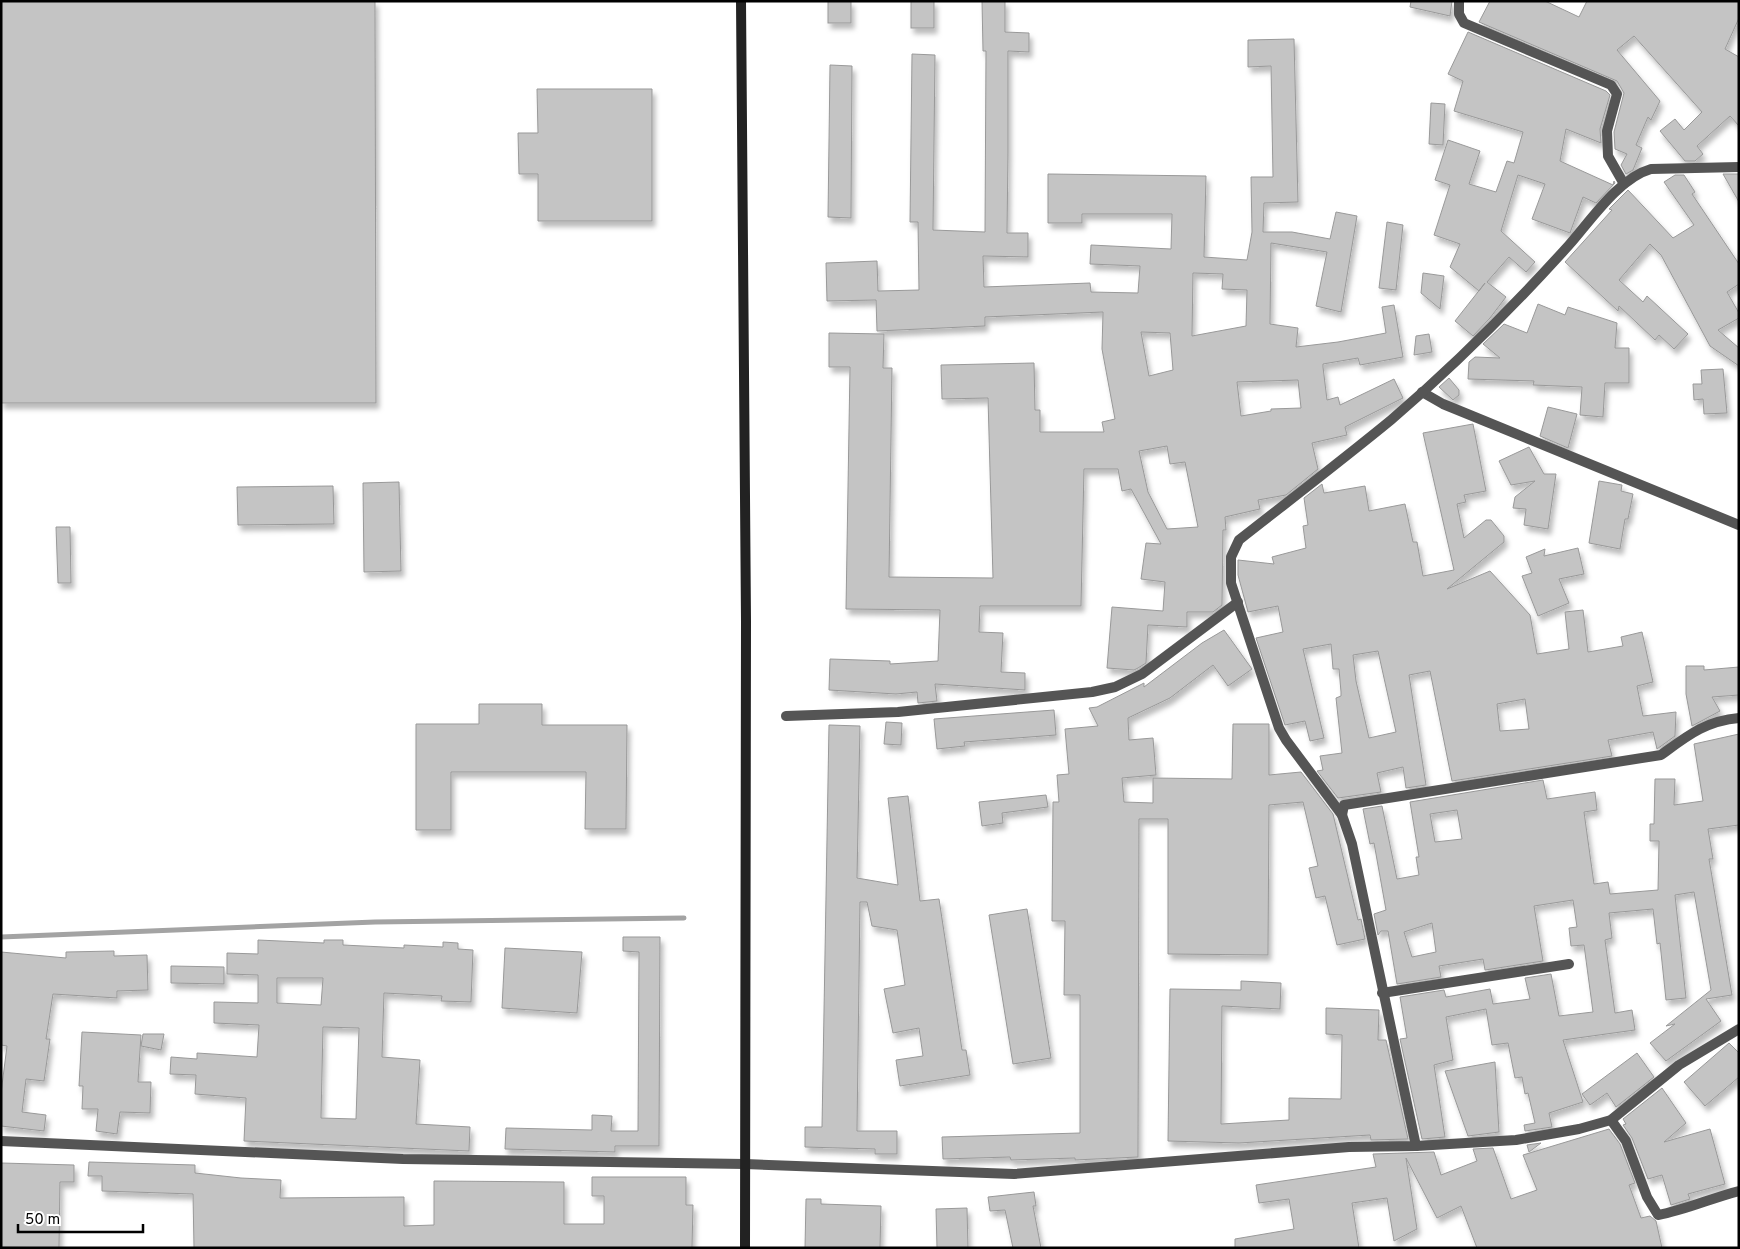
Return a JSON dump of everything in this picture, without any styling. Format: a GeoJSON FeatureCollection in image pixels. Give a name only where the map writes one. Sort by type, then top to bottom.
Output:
{"type":"FeatureCollection","features":[{"type":"Feature","properties":{"kind":"main road"},"geometry":{"type":"LineString","coordinates":[[741,1],[746,621],[745,1248]]}},
{"type":"Feature","properties":{"kind":"street"},"geometry":{"type":"LineString","coordinates":[[1459,1],[1458,14],[1464,23],[1610,85],[1617,94],[1607,131],[1608,156],[1624,184]]}},
{"type":"Feature","properties":{"kind":"street"},"geometry":{"type":"LineString","coordinates":[[1416,1146],[1382,994],[1352,844],[1342,815],[1279,728],[1231,583],[1232,558],[1240,540],[1390,420],[1422,392],[1540,277],[1624,184],[1638,173],[1651,169],[1739,167]]}},
{"type":"Feature","properties":{"kind":"street"},"geometry":{"type":"LineString","coordinates":[[1422,392],[1452,408],[1739,524]]}},
{"type":"Feature","properties":{"kind":"street"},"geometry":{"type":"LineString","coordinates":[[786,716],[898,712],[1092,692],[1115,687],[1142,674],[1238,602]]}},
{"type":"Feature","properties":{"kind":"street"},"geometry":{"type":"LineString","coordinates":[[1342,815],[1344,804],[1661,756],[1697,728],[1723,719],[1739,718]]}},
{"type":"Feature","properties":{"kind":"street"},"geometry":{"type":"LineString","coordinates":[[1382,994],[1569,964]]}},
{"type":"Feature","properties":{"kind":"street"},"geometry":{"type":"LineString","coordinates":[[1,1141],[403,1159],[745,1164],[1014,1174],[1349,1147],[1416,1146],[1516,1140],[1580,1129],[1611,1120],[1679,1065],[1739,1028]]}},
{"type":"Feature","properties":{"kind":"street"},"geometry":{"type":"LineString","coordinates":[[1611,1120],[1626,1141],[1647,1198],[1658,1215],[1677,1212],[1739,1190]]}},
{"type":"Feature","properties":{"kind":"building"},"geometry":{"type":"Polygon","coordinates":[[[1,1],[375,1],[376,403],[1,403],[1,1]]]}},
{"type":"Feature","properties":{"kind":"building"},"geometry":{"type":"Polygon","coordinates":[[[828,1],[851,1],[851,23],[828,23],[828,1]]]}},
{"type":"Feature","properties":{"kind":"building"},"geometry":{"type":"Polygon","coordinates":[[[911,1],[934,1],[934,28],[911,28],[911,1]]]}},
{"type":"Feature","properties":{"kind":"building"},"geometry":{"type":"Polygon","coordinates":[[[982,1],[1005,1],[1005,32],[1029,33],[1029,52],[1008,51],[1007,233],[1028,233],[1028,257],[983,256],[984,287],[1090,283],[1091,292],[1138,293],[1140,266],[1090,264],[1091,245],[1171,249],[1172,214],[1082,214],[1082,223],[1048,223],[1048,174],[1206,176],[1204,257],[1247,260],[1252,232],[1251,177],[1273,177],[1271,66],[1248,67],[1248,40],[1294,39],[1298,202],[1264,203],[1263,232],[1292,232],[1330,239],[1336,212],[1357,216],[1341,312],[1316,306],[1327,252],[1271,243],[1270,324],[1298,328],[1296,347],[1338,342],[1386,333],[1382,307],[1394,305],[1403,357],[1360,365],[1358,358],[1323,364],[1323,367],[1327,400],[1338,397],[1340,405],[1394,379],[1403,398],[1345,427],[1347,435],[1312,443],[1318,469],[1286,495],[1258,500],[1260,509],[1225,517],[1226,530],[1223,530],[1222,605],[1213,612],[1187,612],[1187,627],[1148,625],[1146,663],[1138,668],[1134,670],[1107,668],[1112,607],[1163,611],[1165,582],[1141,579],[1146,543],[1161,544],[1131,489],[1122,491],[1118,469],[1084,469],[1081,606],[980,606],[979,632],[1003,633],[1001,672],[1025,673],[1025,690],[935,684],[937,701],[918,703],[917,692],[896,694],[829,690],[830,659],[890,661],[890,664],[938,661],[940,610],[846,609],[850,367],[829,367],[829,333],[884,334],[883,368],[892,368],[889,577],[993,578],[988,398],[942,399],[941,365],[1034,363],[1035,410],[1040,410],[1040,432],[1104,432],[1102,422],[1115,419],[1102,349],[1103,312],[985,317],[985,326],[877,331],[876,300],[827,301],[826,263],[877,261],[878,291],[919,290],[918,222],[910,222],[912,54],[935,55],[933,230],[985,232],[986,51],[983,51],[982,1]],[[1193,273],[1192,336],[1246,326],[1247,290],[1222,289],[1223,274],[1193,273]],[[1141,332],[1149,376],[1173,370],[1170,333],[1141,332]],[[1298,380],[1237,382],[1241,416],[1271,411],[1271,409],[1301,408],[1298,380]],[[1167,446],[1139,451],[1148,492],[1167,529],[1198,527],[1185,462],[1170,464],[1167,446]]]}},
{"type":"Feature","properties":{"kind":"building"},"geometry":{"type":"Polygon","coordinates":[[[1411,1],[1452,1],[1450,16],[1410,7],[1411,1]]]}},
{"type":"Feature","properties":{"kind":"building"},"geometry":{"type":"Polygon","coordinates":[[[1490,1],[1545,1],[1579,17],[1587,1],[1739,1],[1739,18],[1725,49],[1739,57],[1739,126],[1730,116],[1697,146],[1703,154],[1695,161],[1685,161],[1660,131],[1675,119],[1684,130],[1702,112],[1634,36],[1617,50],[1660,101],[1651,120],[1648,117],[1636,145],[1642,148],[1633,170],[1626,174],[1621,165],[1627,154],[1615,149],[1614,132],[1624,93],[1617,81],[1479,22],[1490,1]]]}},
{"type":"Feature","properties":{"kind":"building"},"geometry":{"type":"Polygon","coordinates":[[[1468,32],[1606,91],[1610,95],[1600,129],[1601,143],[1566,129],[1560,161],[1613,185],[1614,181],[1615,183],[1596,203],[1583,197],[1570,233],[1532,219],[1545,184],[1518,175],[1501,231],[1535,262],[1526,272],[1509,257],[1487,282],[1506,297],[1473,336],[1455,321],[1479,291],[1450,267],[1460,244],[1434,235],[1450,185],[1435,180],[1448,140],[1480,151],[1469,184],[1496,192],[1507,161],[1514,163],[1523,132],[1454,111],[1463,81],[1448,74],[1468,32]]]}},
{"type":"Feature","properties":{"kind":"building"},"geometry":{"type":"Polygon","coordinates":[[[830,65],[852,66],[851,218],[828,217],[830,65]]]}},
{"type":"Feature","properties":{"kind":"building"},"geometry":{"type":"Polygon","coordinates":[[[537,89],[652,89],[652,221],[538,221],[538,174],[519,174],[518,133],[538,133],[537,89]]]}},
{"type":"Feature","properties":{"kind":"building"},"geometry":{"type":"Polygon","coordinates":[[[1431,103],[1445,104],[1443,145],[1429,144],[1431,103]]]}},
{"type":"Feature","properties":{"kind":"building"},"geometry":{"type":"Polygon","coordinates":[[[1723,174],[1739,174],[1739,202],[1723,174]]]}},
{"type":"Feature","properties":{"kind":"building"},"geometry":{"type":"Polygon","coordinates":[[[1675,175],[1684,175],[1695,192],[1692,194],[1739,264],[1739,284],[1727,292],[1739,313],[1739,318],[1718,330],[1739,348],[1739,366],[1710,346],[1661,255],[1650,244],[1619,280],[1643,302],[1647,296],[1688,334],[1674,349],[1659,335],[1655,340],[1619,306],[1618,311],[1565,262],[1612,210],[1609,209],[1628,190],[1673,238],[1694,225],[1664,182],[1675,175]]]}},
{"type":"Feature","properties":{"kind":"building"},"geometry":{"type":"Polygon","coordinates":[[[1387,222],[1403,225],[1396,290],[1379,288],[1387,222]]]}},
{"type":"Feature","properties":{"kind":"building"},"geometry":{"type":"Polygon","coordinates":[[[1423,273],[1444,276],[1440,309],[1421,293],[1423,273]]]}},
{"type":"Feature","properties":{"kind":"building"},"geometry":{"type":"Polygon","coordinates":[[[1538,304],[1565,315],[1568,307],[1617,323],[1615,348],[1629,348],[1629,383],[1605,383],[1603,417],[1580,415],[1582,387],[1533,385],[1534,381],[1468,379],[1469,362],[1475,357],[1500,358],[1483,344],[1504,324],[1527,333],[1538,304]]]}},
{"type":"Feature","properties":{"kind":"building"},"geometry":{"type":"Polygon","coordinates":[[[1429,334],[1432,352],[1414,355],[1416,336],[1429,334]]]}},
{"type":"Feature","properties":{"kind":"building"},"geometry":{"type":"Polygon","coordinates":[[[1723,369],[1727,413],[1704,414],[1703,399],[1694,400],[1693,384],[1702,384],[1701,370],[1723,369]]]}},
{"type":"Feature","properties":{"kind":"building"},"geometry":{"type":"Polygon","coordinates":[[[1449,378],[1459,390],[1459,395],[1453,400],[1439,387],[1449,378]]]}},
{"type":"Feature","properties":{"kind":"building"},"geometry":{"type":"Polygon","coordinates":[[[1548,407],[1577,414],[1568,448],[1540,436],[1548,407]]]}},
{"type":"Feature","properties":{"kind":"building"},"geometry":{"type":"Polygon","coordinates":[[[1473,424],[1486,491],[1464,495],[1466,502],[1457,504],[1464,538],[1486,520],[1491,520],[1504,536],[1504,542],[1447,589],[1490,571],[1530,615],[1537,654],[1569,649],[1565,612],[1583,610],[1588,652],[1623,646],[1621,637],[1642,632],[1653,682],[1637,686],[1643,716],[1676,712],[1675,736],[1657,749],[1653,732],[1608,740],[1612,756],[1452,781],[1430,671],[1409,675],[1426,785],[1406,788],[1403,767],[1377,773],[1381,792],[1338,798],[1317,771],[1323,770],[1320,756],[1342,753],[1336,698],[1341,696],[1339,669],[1333,669],[1331,644],[1303,649],[1324,738],[1310,741],[1305,721],[1285,725],[1256,638],[1283,632],[1278,606],[1248,612],[1238,575],[1238,560],[1274,564],[1272,557],[1306,548],[1303,526],[1308,525],[1304,498],[1322,484],[1324,493],[1365,486],[1369,511],[1405,504],[1413,542],[1417,542],[1423,576],[1454,570],[1423,433],[1473,424]],[[1378,651],[1353,655],[1356,681],[1369,738],[1396,732],[1378,651]],[[1525,699],[1497,704],[1500,731],[1529,729],[1525,699]]]}},
{"type":"Feature","properties":{"kind":"building"},"geometry":{"type":"Polygon","coordinates":[[[1529,447],[1544,474],[1556,474],[1548,529],[1524,525],[1526,509],[1513,508],[1515,497],[1535,481],[1511,485],[1499,461],[1529,447]]]}},
{"type":"Feature","properties":{"kind":"building"},"geometry":{"type":"Polygon","coordinates":[[[1599,481],[1622,485],[1621,491],[1633,494],[1628,519],[1625,519],[1620,549],[1589,543],[1599,481]]]}},
{"type":"Feature","properties":{"kind":"building"},"geometry":{"type":"Polygon","coordinates":[[[399,482],[401,571],[364,572],[363,483],[399,482]]]}},
{"type":"Feature","properties":{"kind":"building"},"geometry":{"type":"Polygon","coordinates":[[[333,486],[334,524],[238,525],[237,487],[333,486]]]}},
{"type":"Feature","properties":{"kind":"building"},"geometry":{"type":"Polygon","coordinates":[[[56,527],[70,527],[71,583],[58,583],[56,527]]]}},
{"type":"Feature","properties":{"kind":"building"},"geometry":{"type":"Polygon","coordinates":[[[1578,548],[1584,574],[1559,579],[1569,603],[1538,616],[1522,576],[1532,573],[1526,557],[1545,549],[1544,556],[1578,548]]]}},
{"type":"Feature","properties":{"kind":"building"},"geometry":{"type":"Polygon","coordinates":[[[1224,630],[1252,669],[1228,686],[1213,665],[1170,698],[1128,718],[1129,740],[1153,738],[1156,775],[1122,778],[1124,802],[1153,803],[1153,778],[1232,779],[1233,724],[1269,724],[1269,775],[1301,772],[1333,814],[1358,920],[1361,919],[1365,939],[1337,945],[1325,896],[1316,898],[1309,868],[1318,866],[1303,802],[1269,805],[1268,955],[1168,954],[1168,819],[1139,819],[1138,1157],[1075,1160],[1075,1158],[1011,1160],[1010,1157],[943,1159],[942,1137],[1080,1133],[1080,995],[1064,995],[1065,921],[1052,921],[1053,802],[1059,802],[1057,775],[1069,774],[1065,729],[1098,726],[1089,708],[1097,707],[1144,683],[1144,687],[1202,643],[1224,630]]]}},
{"type":"Feature","properties":{"kind":"building"},"geometry":{"type":"Polygon","coordinates":[[[1686,666],[1704,666],[1704,670],[1739,667],[1739,695],[1712,697],[1720,711],[1692,726],[1686,694],[1686,666]]]}},
{"type":"Feature","properties":{"kind":"building"},"geometry":{"type":"Polygon","coordinates":[[[479,704],[542,704],[542,725],[627,725],[626,829],[585,829],[586,772],[451,772],[451,830],[416,830],[416,724],[479,724],[479,704]]]}},
{"type":"Feature","properties":{"kind":"building"},"geometry":{"type":"Polygon","coordinates":[[[1054,710],[1056,735],[964,742],[965,746],[937,749],[934,719],[1054,710]]]}},
{"type":"Feature","properties":{"kind":"building"},"geometry":{"type":"Polygon","coordinates":[[[886,722],[902,723],[901,745],[884,744],[886,722]]]}},
{"type":"Feature","properties":{"kind":"building"},"geometry":{"type":"Polygon","coordinates":[[[829,725],[860,726],[857,878],[898,885],[888,798],[908,796],[920,901],[939,899],[962,1050],[966,1050],[970,1075],[900,1086],[896,1060],[923,1056],[919,1028],[893,1033],[884,989],[905,985],[897,930],[872,926],[867,902],[860,902],[857,1131],[897,1131],[897,1154],[875,1154],[875,1149],[805,1147],[805,1127],[822,1127],[829,725]]]}},
{"type":"Feature","properties":{"kind":"building"},"geometry":{"type":"Polygon","coordinates":[[[1739,734],[1739,825],[1708,829],[1713,859],[1709,859],[1732,995],[1706,999],[1721,1021],[1666,1061],[1650,1043],[1675,1024],[1666,1026],[1711,990],[1694,892],[1675,895],[1686,998],[1666,1000],[1660,943],[1657,944],[1653,909],[1609,913],[1612,938],[1605,940],[1615,1013],[1632,1010],[1635,1030],[1563,1040],[1583,1102],[1549,1113],[1552,1127],[1525,1131],[1524,1125],[1535,1123],[1528,1093],[1525,1094],[1522,1077],[1515,1078],[1508,1043],[1492,1045],[1486,1009],[1446,1017],[1453,1060],[1434,1065],[1445,1137],[1422,1139],[1400,1039],[1407,1038],[1400,997],[1444,990],[1446,997],[1490,989],[1493,1004],[1530,999],[1525,978],[1551,974],[1559,1016],[1593,1012],[1584,945],[1571,946],[1569,928],[1577,927],[1573,900],[1534,906],[1543,961],[1485,970],[1483,959],[1439,966],[1441,977],[1397,984],[1388,931],[1381,931],[1378,935],[1374,914],[1386,910],[1374,843],[1370,844],[1363,809],[1382,806],[1397,879],[1419,875],[1416,857],[1419,857],[1410,802],[1543,780],[1547,799],[1595,792],[1597,810],[1584,812],[1594,884],[1608,882],[1610,894],[1658,890],[1659,841],[1650,841],[1650,824],[1654,824],[1655,779],[1675,779],[1674,805],[1703,801],[1694,744],[1739,734]],[[1457,810],[1430,814],[1435,842],[1462,839],[1457,810]],[[1432,923],[1404,932],[1412,957],[1436,952],[1432,923]]]}},
{"type":"Feature","properties":{"kind":"building"},"geometry":{"type":"Polygon","coordinates":[[[1046,795],[1048,807],[1002,813],[1003,823],[982,826],[979,802],[1046,795]]]}},
{"type":"Feature","properties":{"kind":"building"},"geometry":{"type":"Polygon","coordinates":[[[1027,909],[1051,1058],[1013,1064],[989,915],[1027,909]]]}},
{"type":"Feature","properties":{"kind":"building"},"geometry":{"type":"Polygon","coordinates":[[[623,937],[660,937],[659,1146],[615,1146],[615,1152],[505,1149],[506,1128],[592,1130],[592,1115],[612,1116],[611,1131],[638,1131],[639,952],[623,951],[623,937]]]}},
{"type":"Feature","properties":{"kind":"building"},"geometry":{"type":"Polygon","coordinates":[[[258,940],[324,943],[324,940],[343,940],[343,945],[404,948],[404,945],[443,947],[443,942],[458,943],[458,949],[473,950],[471,1002],[441,1001],[442,996],[384,993],[382,1057],[420,1060],[416,1124],[470,1127],[469,1151],[244,1141],[246,1098],[195,1094],[196,1075],[170,1074],[171,1057],[197,1059],[197,1053],[257,1057],[259,1025],[214,1023],[214,1002],[258,1003],[258,975],[227,974],[227,953],[258,954],[258,940]],[[277,978],[277,1003],[321,1005],[323,978],[277,978]],[[323,1027],[321,1118],[356,1119],[359,1028],[323,1027]]]}},
{"type":"Feature","properties":{"kind":"building"},"geometry":{"type":"Polygon","coordinates":[[[505,948],[582,952],[577,1013],[502,1008],[505,948]]]}},
{"type":"Feature","properties":{"kind":"building"},"geometry":{"type":"Polygon","coordinates":[[[114,951],[114,956],[147,955],[148,990],[117,991],[117,998],[53,994],[46,1039],[50,1039],[44,1081],[26,1079],[22,1112],[46,1115],[44,1131],[1,1126],[1,1093],[7,1046],[1,1045],[1,952],[66,958],[66,952],[114,951]]]}},
{"type":"Feature","properties":{"kind":"building"},"geometry":{"type":"Polygon","coordinates":[[[171,966],[224,967],[224,984],[171,983],[171,966]]]}},
{"type":"Feature","properties":{"kind":"building"},"geometry":{"type":"Polygon","coordinates":[[[1241,981],[1281,983],[1280,1009],[1222,1006],[1221,1124],[1289,1120],[1289,1098],[1341,1099],[1342,1035],[1326,1034],[1326,1008],[1379,1010],[1378,1040],[1386,1040],[1408,1139],[1371,1140],[1370,1135],[1239,1143],[1168,1141],[1170,989],[1241,990],[1241,981]]]}},
{"type":"Feature","properties":{"kind":"building"},"geometry":{"type":"Polygon","coordinates":[[[82,1032],[141,1035],[138,1082],[151,1082],[150,1113],[120,1112],[117,1134],[96,1131],[98,1109],[82,1109],[83,1086],[79,1086],[82,1032]]]}},
{"type":"Feature","properties":{"kind":"building"},"geometry":{"type":"Polygon","coordinates":[[[143,1034],[164,1034],[161,1050],[141,1046],[143,1034]]]}},
{"type":"Feature","properties":{"kind":"building"},"geometry":{"type":"Polygon","coordinates":[[[1729,1043],[1739,1053],[1739,1077],[1705,1106],[1684,1082],[1729,1043]]]}},
{"type":"Feature","properties":{"kind":"building"},"geometry":{"type":"Polygon","coordinates":[[[1637,1053],[1654,1077],[1616,1107],[1607,1093],[1590,1105],[1582,1094],[1637,1053]]]}},
{"type":"Feature","properties":{"kind":"building"},"geometry":{"type":"Polygon","coordinates":[[[1495,1062],[1499,1132],[1468,1136],[1445,1071],[1495,1062]]]}},
{"type":"Feature","properties":{"kind":"building"},"geometry":{"type":"Polygon","coordinates":[[[1662,1088],[1686,1123],[1664,1142],[1710,1129],[1725,1184],[1688,1194],[1690,1199],[1671,1205],[1662,1175],[1648,1179],[1632,1138],[1623,1125],[1626,1124],[1623,1119],[1662,1088]]]}},
{"type":"Feature","properties":{"kind":"building"},"geometry":{"type":"Polygon","coordinates":[[[1609,1129],[1620,1144],[1635,1183],[1629,1185],[1641,1218],[1650,1216],[1656,1221],[1662,1248],[1477,1248],[1461,1206],[1437,1218],[1406,1158],[1417,1229],[1394,1241],[1387,1198],[1352,1203],[1359,1248],[1235,1248],[1235,1239],[1294,1229],[1289,1199],[1259,1203],[1256,1185],[1376,1167],[1373,1154],[1434,1152],[1441,1175],[1477,1161],[1473,1149],[1493,1148],[1511,1199],[1537,1190],[1523,1155],[1609,1129]]]}},
{"type":"Feature","properties":{"kind":"building"},"geometry":{"type":"Polygon","coordinates":[[[1541,1143],[1529,1152],[1527,1145],[1541,1143]]]}},
{"type":"Feature","properties":{"kind":"building"},"geometry":{"type":"Polygon","coordinates":[[[89,1162],[195,1165],[195,1173],[281,1180],[280,1198],[404,1197],[404,1226],[434,1225],[434,1181],[564,1182],[564,1224],[604,1224],[604,1196],[592,1196],[592,1177],[686,1177],[686,1205],[693,1205],[692,1248],[194,1248],[193,1194],[102,1191],[102,1176],[88,1176],[89,1162]]]}},
{"type":"Feature","properties":{"kind":"building"},"geometry":{"type":"Polygon","coordinates":[[[1,1163],[74,1165],[74,1182],[60,1182],[59,1248],[1,1247],[1,1163]]]}},
{"type":"Feature","properties":{"kind":"building"},"geometry":{"type":"Polygon","coordinates":[[[1034,1192],[1036,1206],[1033,1206],[1041,1248],[1013,1248],[1005,1210],[990,1211],[988,1197],[1034,1192]]]}},
{"type":"Feature","properties":{"kind":"building"},"geometry":{"type":"Polygon","coordinates":[[[806,1199],[821,1199],[821,1204],[881,1206],[880,1248],[805,1248],[806,1199]]]}},
{"type":"Feature","properties":{"kind":"building"},"geometry":{"type":"Polygon","coordinates":[[[967,1208],[968,1248],[937,1248],[936,1209],[967,1208]]]}},
{"type":"Feature","properties":{"kind":"waterway"},"geometry":{"type":"LineString","coordinates":[[1,937],[375,922],[684,918]]}}]}
